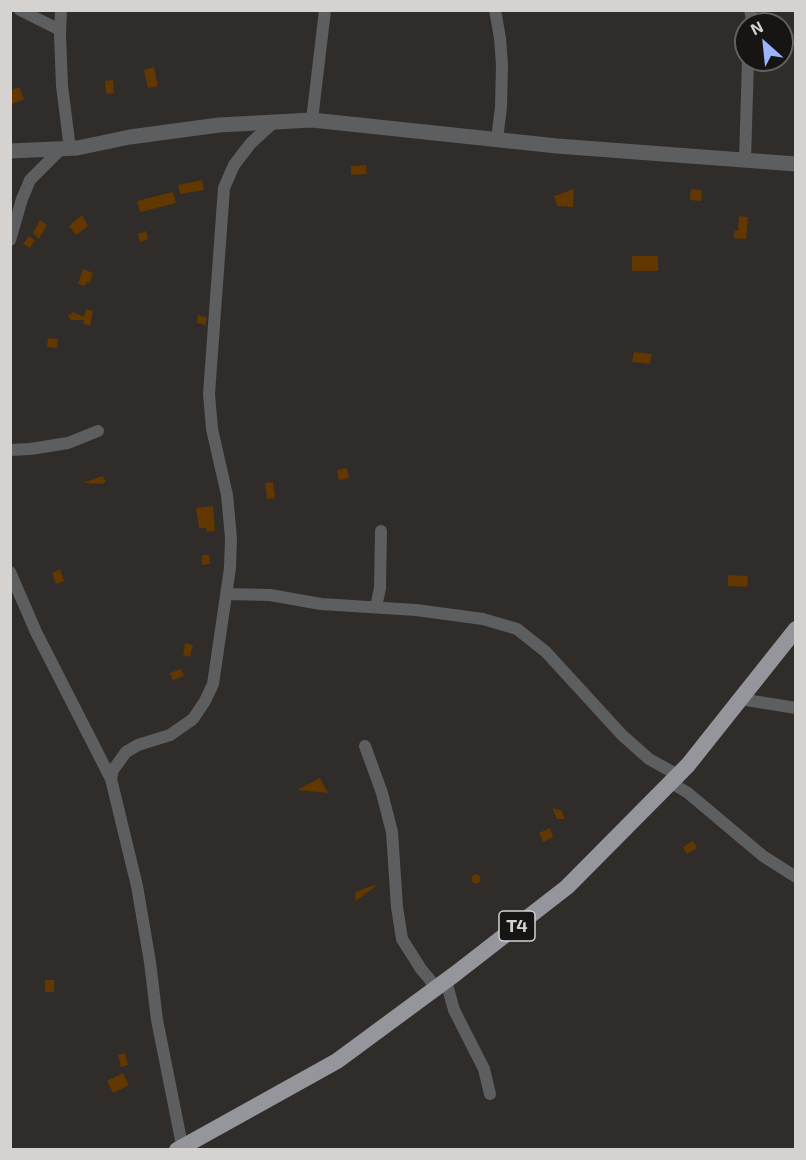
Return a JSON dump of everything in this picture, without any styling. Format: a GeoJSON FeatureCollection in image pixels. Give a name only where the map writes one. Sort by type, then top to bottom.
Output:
{"type":"FeatureCollection","features":[{"type":"Feature","properties":{"kind":"highway","name":"T4"},"geometry":{"type":"LineString","coordinates":[[181,1149],[337,1061],[567,887],[674,779],[795,629]]}},
{"type":"Feature","properties":{"kind":"street"},"geometry":{"type":"LineString","coordinates":[[20,10],[60,30]]}},
{"type":"Feature","properties":{"kind":"street"},"geometry":{"type":"LineString","coordinates":[[61,10],[66,149]]}},
{"type":"Feature","properties":{"kind":"street"},"geometry":{"type":"LineString","coordinates":[[312,120],[325,10]]}},
{"type":"Feature","properties":{"kind":"street"},"geometry":{"type":"LineString","coordinates":[[495,10],[502,65],[501,108],[497,139]]}},
{"type":"Feature","properties":{"kind":"street"},"geometry":{"type":"LineString","coordinates":[[745,160],[748,72]]}},
{"type":"Feature","properties":{"kind":"street"},"geometry":{"type":"LineString","coordinates":[[10,151],[66,149],[130,137],[219,125],[312,120],[557,146],[795,164]]}},
{"type":"Feature","properties":{"kind":"street"},"geometry":{"type":"LineString","coordinates":[[111,780],[113,770],[126,752],[138,745],[170,735],[193,720],[213,684],[227,594],[231,548],[227,495],[212,429],[209,393],[224,188],[234,165],[251,143],[274,122]]}},
{"type":"Feature","properties":{"kind":"street"},"geometry":{"type":"LineString","coordinates":[[10,240],[30,180],[66,149]]}},
{"type":"Feature","properties":{"kind":"street"},"geometry":{"type":"LineString","coordinates":[[10,450],[68,443],[98,431]]}},
{"type":"Feature","properties":{"kind":"street"},"geometry":{"type":"LineString","coordinates":[[376,607],[380,588],[381,531]]}},
{"type":"Feature","properties":{"kind":"street"},"geometry":{"type":"LineString","coordinates":[[10,572],[36,632],[111,780],[137,886],[157,1020],[181,1149]]}},
{"type":"Feature","properties":{"kind":"street"},"geometry":{"type":"LineString","coordinates":[[227,594],[270,595],[321,604],[416,610],[483,619],[517,629],[546,652],[622,735],[763,856],[795,877]]}},
{"type":"Feature","properties":{"kind":"street"},"geometry":{"type":"LineString","coordinates":[[740,699],[764,705],[795,708]]}},
{"type":"Feature","properties":{"kind":"street"},"geometry":{"type":"LineString","coordinates":[[365,746],[382,794],[392,832],[397,907],[402,939],[421,969],[441,984],[483,1070],[490,1094]]}},
{"type":"Feature","properties":{"kind":"building"},"geometry":{"type":"Polygon","coordinates":[[[154,67],[158,86],[148,88],[144,70],[154,67]]]}},
{"type":"Feature","properties":{"kind":"building"},"geometry":{"type":"Polygon","coordinates":[[[113,80],[114,93],[106,94],[105,81],[113,80]]]}},
{"type":"Feature","properties":{"kind":"building"},"geometry":{"type":"Polygon","coordinates":[[[19,87],[24,99],[10,105],[10,91],[19,87]]]}},
{"type":"Feature","properties":{"kind":"building"},"geometry":{"type":"Polygon","coordinates":[[[366,165],[367,174],[351,175],[351,166],[366,165]]]}},
{"type":"Feature","properties":{"kind":"building"},"geometry":{"type":"Polygon","coordinates":[[[202,180],[204,190],[180,194],[178,185],[202,180]]]}},
{"type":"Feature","properties":{"kind":"building"},"geometry":{"type":"Polygon","coordinates":[[[574,189],[573,207],[557,206],[554,196],[574,189]]]}},
{"type":"Feature","properties":{"kind":"building"},"geometry":{"type":"Polygon","coordinates":[[[691,189],[702,190],[701,201],[690,200],[691,189]]]}},
{"type":"Feature","properties":{"kind":"building"},"geometry":{"type":"Polygon","coordinates":[[[173,192],[176,203],[140,212],[137,201],[173,192]]]}},
{"type":"Feature","properties":{"kind":"building"},"geometry":{"type":"Polygon","coordinates":[[[82,215],[88,226],[76,235],[69,226],[82,215]]]}},
{"type":"Feature","properties":{"kind":"building"},"geometry":{"type":"Polygon","coordinates":[[[739,216],[748,217],[746,239],[734,238],[735,230],[738,231],[739,216]]]}},
{"type":"Feature","properties":{"kind":"building"},"geometry":{"type":"Polygon","coordinates":[[[40,220],[47,225],[39,239],[33,233],[40,220]]]}},
{"type":"Feature","properties":{"kind":"building"},"geometry":{"type":"Polygon","coordinates":[[[146,231],[148,239],[140,242],[138,234],[146,231]]]}},
{"type":"Feature","properties":{"kind":"building"},"geometry":{"type":"Polygon","coordinates":[[[29,236],[35,240],[30,248],[23,244],[29,236]]]}},
{"type":"Feature","properties":{"kind":"building"},"geometry":{"type":"Polygon","coordinates":[[[632,256],[658,256],[658,271],[632,271],[632,256]]]}},
{"type":"Feature","properties":{"kind":"building"},"geometry":{"type":"Polygon","coordinates":[[[83,269],[93,273],[90,283],[87,282],[85,286],[78,284],[83,269]]]}},
{"type":"Feature","properties":{"kind":"building"},"geometry":{"type":"Polygon","coordinates":[[[86,309],[93,311],[90,326],[83,324],[84,320],[71,320],[68,316],[73,312],[84,317],[86,309]]]}},
{"type":"Feature","properties":{"kind":"building"},"geometry":{"type":"Polygon","coordinates":[[[198,315],[206,317],[206,325],[197,323],[198,315]]]}},
{"type":"Feature","properties":{"kind":"building"},"geometry":{"type":"Polygon","coordinates":[[[48,338],[58,339],[57,348],[47,347],[48,338]]]}},
{"type":"Feature","properties":{"kind":"building"},"geometry":{"type":"Polygon","coordinates":[[[634,352],[652,354],[650,364],[632,362],[634,352]]]}},
{"type":"Feature","properties":{"kind":"building"},"geometry":{"type":"Polygon","coordinates":[[[347,468],[349,478],[339,480],[337,470],[347,468]]]}},
{"type":"Feature","properties":{"kind":"building"},"geometry":{"type":"Polygon","coordinates":[[[102,476],[106,481],[103,484],[83,483],[102,476]]]}},
{"type":"Feature","properties":{"kind":"building"},"geometry":{"type":"Polygon","coordinates":[[[273,482],[275,498],[267,499],[265,483],[273,482]]]}},
{"type":"Feature","properties":{"kind":"building"},"geometry":{"type":"Polygon","coordinates":[[[213,506],[215,531],[207,532],[206,528],[199,528],[196,508],[213,506]]]}},
{"type":"Feature","properties":{"kind":"building"},"geometry":{"type":"Polygon","coordinates":[[[202,555],[209,555],[210,564],[202,565],[202,555]]]}},
{"type":"Feature","properties":{"kind":"building"},"geometry":{"type":"Polygon","coordinates":[[[60,569],[64,581],[56,584],[52,573],[60,569]]]}},
{"type":"Feature","properties":{"kind":"building"},"geometry":{"type":"Polygon","coordinates":[[[728,575],[748,576],[747,587],[728,586],[728,575]]]}},
{"type":"Feature","properties":{"kind":"building"},"geometry":{"type":"Polygon","coordinates":[[[185,643],[193,645],[190,657],[183,655],[185,643]]]}},
{"type":"Feature","properties":{"kind":"building"},"geometry":{"type":"Polygon","coordinates":[[[181,669],[184,676],[173,680],[170,673],[181,669]]]}},
{"type":"Feature","properties":{"kind":"building"},"geometry":{"type":"Polygon","coordinates":[[[320,778],[328,793],[297,790],[320,778]]]}},
{"type":"Feature","properties":{"kind":"building"},"geometry":{"type":"Polygon","coordinates":[[[552,808],[561,810],[565,819],[557,819],[552,808]]]}},
{"type":"Feature","properties":{"kind":"building"},"geometry":{"type":"Polygon","coordinates":[[[550,828],[553,837],[543,842],[539,833],[550,828]]]}},
{"type":"Feature","properties":{"kind":"building"},"geometry":{"type":"Polygon","coordinates":[[[693,841],[697,848],[687,854],[683,847],[693,841]]]}},
{"type":"Feature","properties":{"kind":"building"},"geometry":{"type":"Polygon","coordinates":[[[476,874],[481,879],[476,884],[471,879],[476,874]]]}},
{"type":"Feature","properties":{"kind":"building"},"geometry":{"type":"Polygon","coordinates":[[[376,886],[356,901],[355,892],[376,886]]]}},
{"type":"Feature","properties":{"kind":"building"},"geometry":{"type":"Polygon","coordinates":[[[45,980],[54,980],[54,992],[45,992],[45,980]]]}},
{"type":"Feature","properties":{"kind":"building"},"geometry":{"type":"Polygon","coordinates":[[[125,1053],[128,1065],[121,1067],[118,1055],[125,1053]]]}},
{"type":"Feature","properties":{"kind":"building"},"geometry":{"type":"Polygon","coordinates":[[[123,1073],[129,1085],[113,1093],[107,1081],[123,1073]]]}}]}
